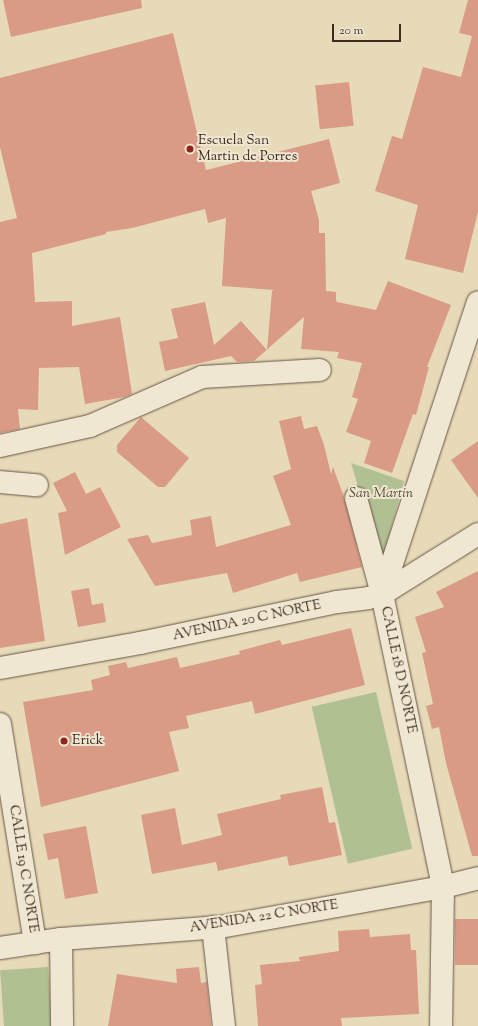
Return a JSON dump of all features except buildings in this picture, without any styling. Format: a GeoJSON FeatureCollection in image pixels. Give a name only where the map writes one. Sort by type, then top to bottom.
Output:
{"type":"FeatureCollection","features":[{"type":"Feature","properties":{"kind":"street","name":"CALLE 18 D NORTE"},"geometry":{"type":"LineString","coordinates":[[441,1026],[443,887],[382,594],[478,302]]}},
{"type":"Feature","properties":{"kind":"street"},"geometry":{"type":"LineString","coordinates":[[0,446],[90,426],[202,377],[320,370]]}},
{"type":"Feature","properties":{"kind":"street"},"geometry":{"type":"LineString","coordinates":[[0,482],[37,485]]}},
{"type":"Feature","properties":{"kind":"street"},"geometry":{"type":"LineString","coordinates":[[356,498],[382,594]]}},
{"type":"Feature","properties":{"kind":"street","name":"AVENIDA 20 C NORTE"},"geometry":{"type":"LineString","coordinates":[[0,668],[140,643],[382,594],[478,534]]}},
{"type":"Feature","properties":{"kind":"street","name":"CALLE 19 C NORTE"},"geometry":{"type":"LineString","coordinates":[[0,724],[35,943]]}},
{"type":"Feature","properties":{"kind":"street","name":"AVENIDA 22 C NORTE"},"geometry":{"type":"LineString","coordinates":[[0,948],[61,939],[213,927],[443,887],[478,878]]}},
{"type":"Feature","properties":{"kind":"street"},"geometry":{"type":"LineString","coordinates":[[213,927],[224,1026]]}},
{"type":"Feature","properties":{"kind":"street"},"geometry":{"type":"LineString","coordinates":[[61,939],[62,1026]]}},
{"type":"Feature","properties":{"kind":"green space","name":"San Martín"},"geometry":{"type":"Polygon","coordinates":[[[351,463],[404,481],[384,554],[378,554],[351,463]]]}},
{"type":"Feature","properties":{"kind":"green space"},"geometry":{"type":"Polygon","coordinates":[[[376,692],[412,849],[348,864],[312,707],[376,692]]]}},
{"type":"Feature","properties":{"kind":"green space"},"geometry":{"type":"Polygon","coordinates":[[[48,967],[52,1026],[4,1026],[0,970],[48,967]]]}},
{"type":"Feature","properties":{"kind":"place","name":"Escuela San Martin de Porres"},"geometry":{"type":"Point","coordinates":[190,149]}},
{"type":"Feature","properties":{"kind":"place","name":"Erick"},"geometry":{"type":"Point","coordinates":[64,741]}}]}
